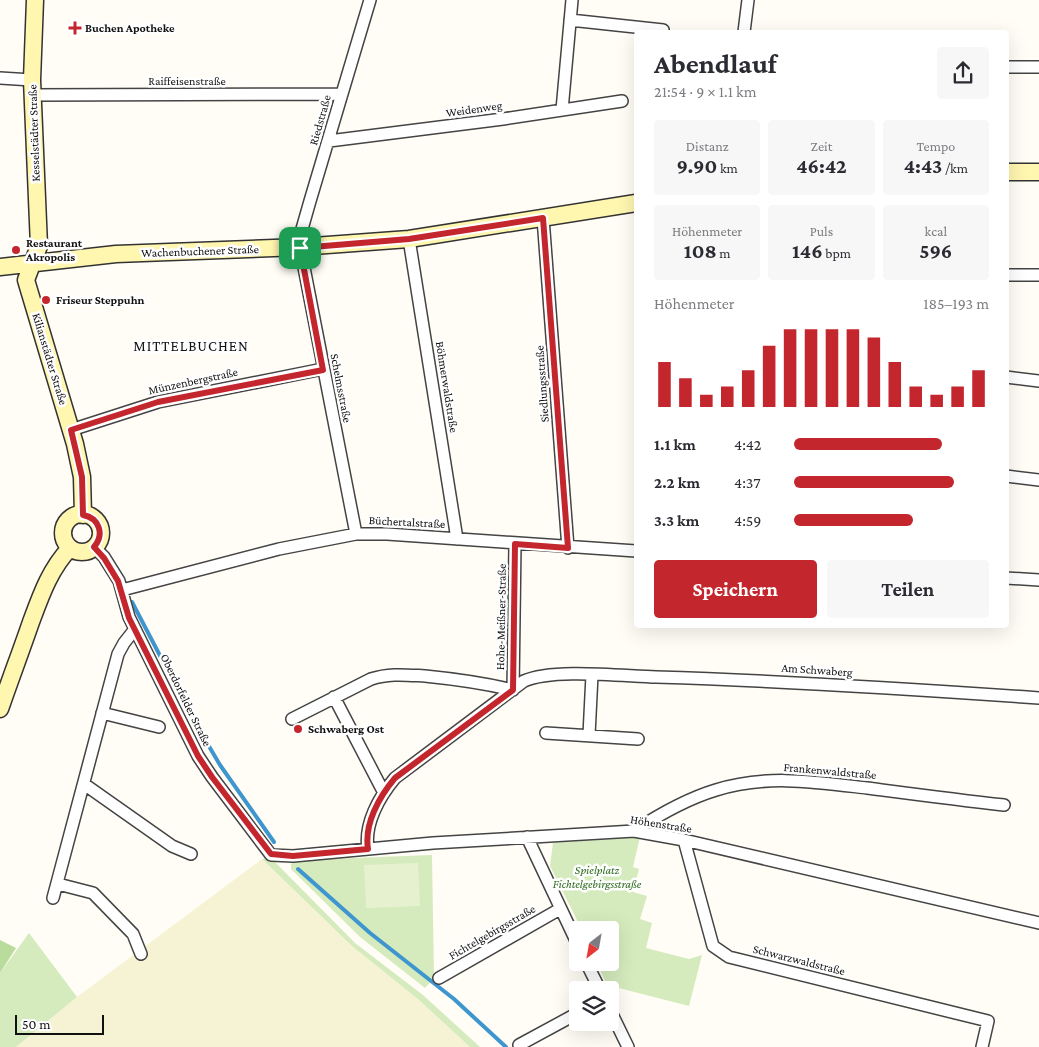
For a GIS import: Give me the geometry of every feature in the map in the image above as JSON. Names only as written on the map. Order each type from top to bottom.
[{"type":"main road","name":"Kesselstädter Straße","points":[[32,264],[38,246],[32,88],[35,0]]},
{"type":"main road","points":[[1009,172],[1039,172]]},
{"type":"main road","name":"Wachenbuchener Straße","points":[[0,268],[116,254],[300,248],[409,239],[634,203]]},
{"type":"main road","name":"Kilianstädter Straße","points":[[32,264],[26,280],[75,428],[82,477],[83,515]]},
{"type":"main road","points":[[90,516],[98,525],[100,537],[94,547],[83,552],[70,548],[63,538],[64,526],[72,517],[90,516]]},
{"type":"main road","points":[[0,709],[21,648],[49,578],[55,566],[70,548]]},
{"type":"street","name":"Riedstraße","points":[[300,248],[300,236],[370,0]]},
{"type":"street","points":[[562,110],[572,0]]},
{"type":"street","points":[[744,30],[748,0]]},
{"type":"street","points":[[570,20],[663,30]]},
{"type":"street","points":[[1009,67],[1039,67]]},
{"type":"street","name":"Raiffeisenstraße","points":[[0,78],[32,88],[342,94]]},
{"type":"street","name":"Weidenweg","points":[[329,141],[503,119],[622,101]]},
{"type":"street","name":"Siedlungsstraße","points":[[543,218],[568,548]]},
{"type":"street","name":"Böhmerwaldstraße","points":[[409,239],[457,539]]},
{"type":"street","name":"Schelmsstraße","points":[[300,248],[356,534]]},
{"type":"street","points":[[1009,275],[1039,275]]},
{"type":"street","name":"Münzenbergstraße","points":[[75,428],[158,402],[323,370]]},
{"type":"street","points":[[1009,377],[1039,380]]},
{"type":"street","points":[[1009,476],[1039,480]]},
{"type":"street","name":"Büchertalstraße","points":[[122,590],[251,555],[356,534],[388,534],[568,548],[634,551]]},
{"type":"street","name":"Hohe-Meißner-Straße","points":[[513,690],[515,544]]},
{"type":"street","name":"Oberdorfelder Straße","points":[[94,547],[109,565],[122,590],[127,611],[135,629],[180,722],[205,767],[271,854]]},
{"type":"street","points":[[1009,578],[1039,580]]},
{"type":"street","points":[[53,898],[118,654],[135,629]]},
{"type":"street","points":[[292,719],[371,679],[391,674],[456,679],[513,690]]},
{"type":"street","points":[[589,735],[592,675]]},
{"type":"street","name":"Am Schwaberg","points":[[368,849],[368,828],[384,793],[395,778],[524,681],[538,676],[592,675],[796,682],[1039,698]]},
{"type":"street","points":[[334,697],[384,793]]},
{"type":"street","points":[[102,713],[159,727]]},
{"type":"street","points":[[546,733],[638,739]]},
{"type":"street","name":"Frankenwaldstraße","points":[[634,831],[656,816],[693,798],[734,785],[765,781],[813,782],[1004,804]]},
{"type":"street","points":[[84,784],[172,846],[191,854]]},
{"type":"street","name":"Höhenstraße","points":[[271,854],[293,856],[528,837],[634,831],[684,840],[1039,923]]},
{"type":"street","points":[[528,837],[569,926]]},
{"type":"street","name":"Schwarzwaldstraße","points":[[684,840],[713,946],[729,957],[988,1021],[982,1047]]},
{"type":"street","points":[[58,884],[92,893],[133,934],[141,954]]},
{"type":"street","name":"Fichtelgebirgsstraße","points":[[439,978],[560,908]]},
{"type":"street","points":[[519,1045],[569,1018]]},
{"type":"street","points":[[619,1029],[627,1046]]},
{"type":"shaded area","points":[[262,859],[352,946],[419,1000],[470,1047],[16,1047],[77,997]]},
{"type":"green space","name":"Spielplatz Fichtelgebirgsstraße","points":[[640,837],[633,867],[639,869],[633,892],[647,896],[640,919],[652,923],[646,948],[689,959],[702,955],[689,1006],[619,988],[619,981],[605,981],[601,971],[619,971],[619,921],[578,921],[550,866],[553,843]]},
{"type":"green space","points":[[432,855],[434,978],[425,988],[360,937],[291,869],[291,864],[298,860]]},
{"type":"green space","points":[[270,857],[355,943],[423,995],[480,1047],[470,1047],[419,1000],[352,946],[262,859]]},
{"type":"green space","points":[[418,863],[420,906],[366,908],[364,865]]},
{"type":"green space","points":[[29,933],[77,997],[16,1047],[0,1047],[0,973]]},
{"type":"green space","points":[[0,940],[16,948],[0,973]]},
{"type":"waterway","points":[[132,602],[193,719],[220,765],[274,842]]},
{"type":"waterway","points":[[298,869],[370,933],[454,999],[506,1047]]},
{"type":"place","name":"Buchen Apotheke","points":[[75,28]]},
{"type":"place","name":"Restaurant Akropolis","points":[[16,250]]},
{"type":"place","name":"Friseur Steppuhn","points":[[46,300]]},
{"type":"place","name":"Schwaberg Ost","points":[[298,729]]},
{"type":"district","name":"MITTELBUCHEN","points":[[191,346]]},
{"type":"route","points":[[543,218],[568,548],[515,544],[513,690],[395,778],[384,793],[370,821],[367,840],[368,849],[293,856],[271,854],[205,767],[180,722],[129,618],[118,581],[104,558],[94,547],[100,537],[100,531],[95,520],[90,516],[83,515],[82,477],[71,430],[158,402],[323,370],[300,248],[409,239],[543,218]]}]
